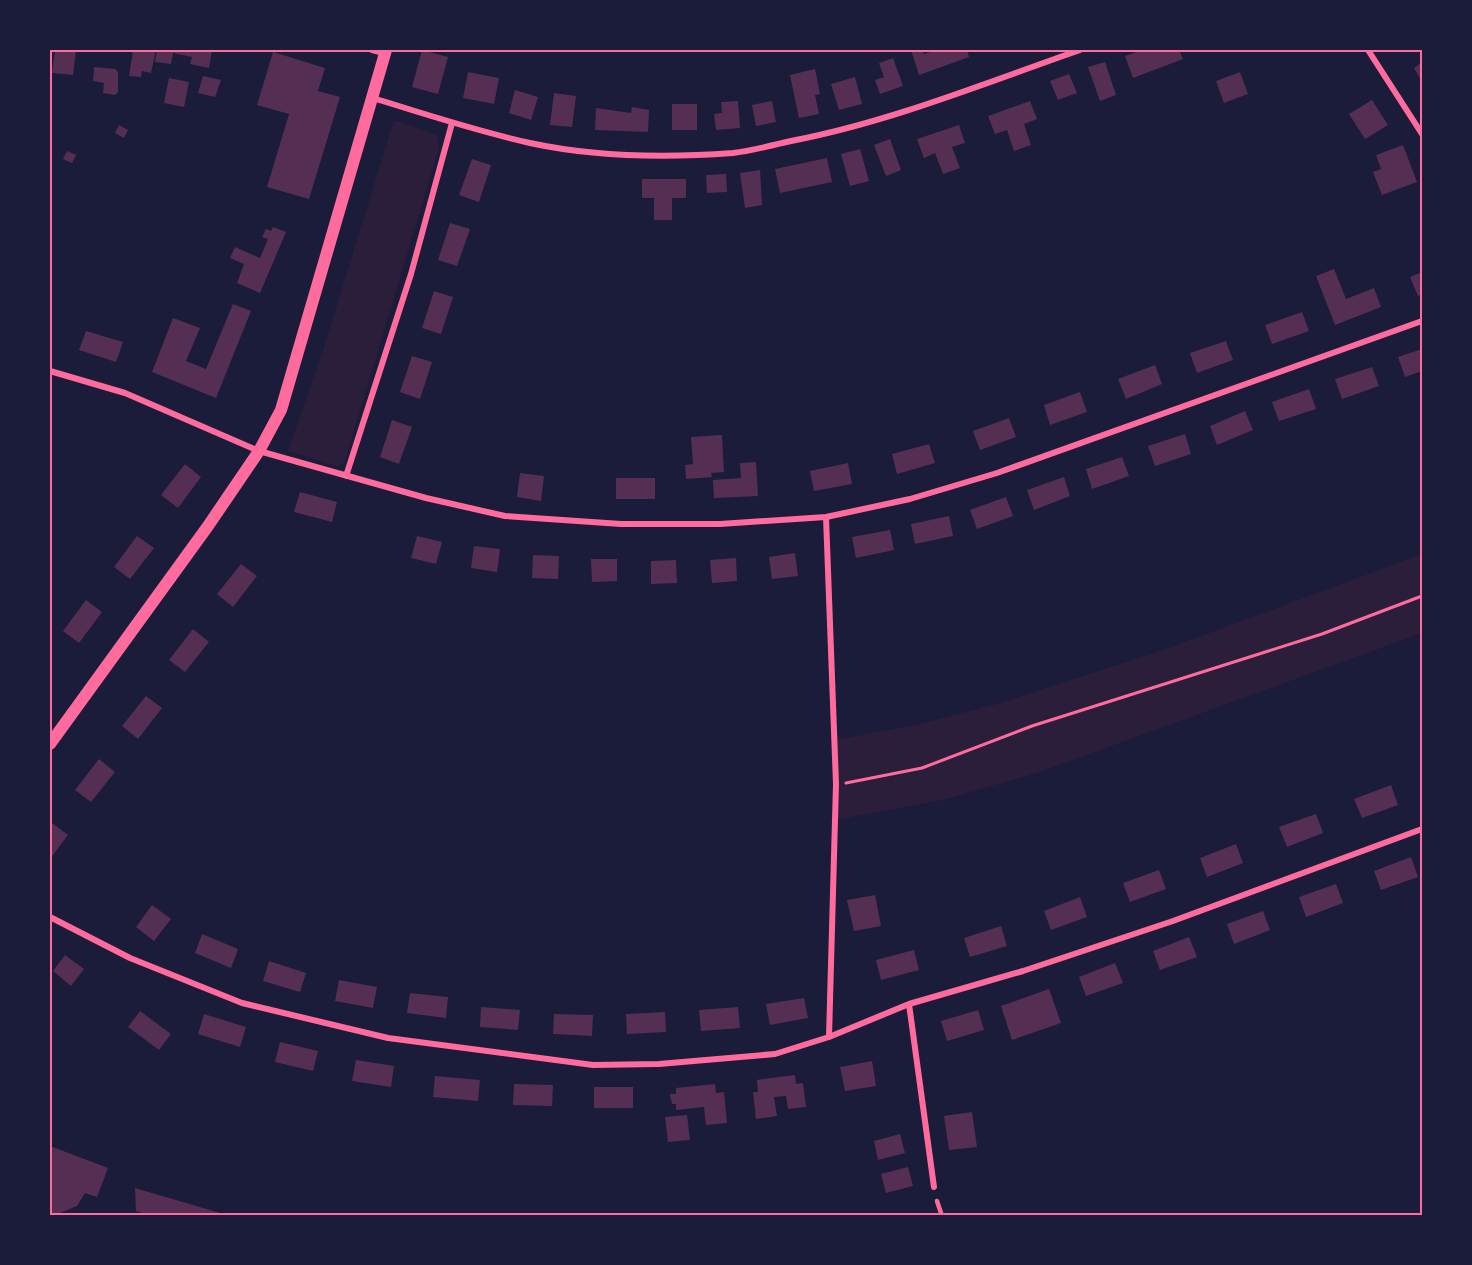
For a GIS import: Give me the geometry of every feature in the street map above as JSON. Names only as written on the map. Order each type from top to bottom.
[{"type":"main road","points":[[50,744],[208,526],[259,451],[281,410],[385,51]]},
{"type":"street","points":[[372,50],[385,51]]},
{"type":"street","points":[[373,98],[452,123],[531,143],[584,151],[667,156],[735,153],[832,133],[927,104],[1080,50]]},
{"type":"street","points":[[1368,50],[1422,134]]},
{"type":"street","points":[[346,476],[411,274],[452,123]]},
{"type":"street","points":[[50,371],[125,393],[259,451],[346,476],[505,516],[621,524],[720,524],[826,517],[910,499],[997,473],[1422,321]]},
{"type":"street","points":[[826,517],[836,784],[829,1037]]},
{"type":"street","points":[[50,918],[130,958],[242,1003],[388,1038],[593,1065],[659,1064],[775,1054],[829,1037],[909,1004],[1023,971],[1173,921],[1422,829]]},
{"type":"street","points":[[909,1004],[934,1187]]},
{"type":"lane","points":[[938,1201],[942,1215]]},
{"type":"path","points":[[836,784],[922,768],[1032,726],[1322,634],[1422,596]]},
{"type":"shaded area","points":[[394,120],[437,135],[439,148],[345,461],[339,467],[288,451],[323,350]]},
{"type":"shaded area","points":[[1422,554],[1422,633],[1040,772],[943,800],[835,820],[835,740],[919,724],[997,704],[1166,649]]},
{"type":"building","points":[[55,50],[76,50],[73,75],[52,73]]},
{"type":"building","points":[[133,50],[156,50],[151,73],[142,71],[141,77],[129,76]]},
{"type":"building","points":[[157,50],[212,50],[209,68],[190,64],[192,57],[173,53],[171,64],[155,62]]},
{"type":"building","points":[[422,50],[448,57],[438,94],[412,87]]},
{"type":"building","points":[[911,50],[922,50],[924,54],[936,50],[967,50],[969,57],[919,75]]},
{"type":"building","points":[[1142,50],[1179,50],[1183,59],[1133,78],[1125,56]]},
{"type":"building","points":[[273,52],[325,68],[318,91],[340,97],[309,199],[267,187],[289,114],[257,105]]},
{"type":"building","points":[[893,58],[903,86],[880,94],[875,80],[884,77],[879,63]]},
{"type":"building","points":[[1105,62],[1116,95],[1100,101],[1088,67]]},
{"type":"building","points":[[1422,62],[1422,82],[1414,68]]},
{"type":"building","points":[[94,67],[115,69],[118,72],[118,92],[115,95],[103,93],[104,83],[93,81]]},
{"type":"building","points":[[815,69],[820,94],[815,95],[819,114],[799,118],[790,75]]},
{"type":"building","points":[[468,72],[499,78],[494,104],[463,98]]},
{"type":"building","points":[[1240,72],[1248,94],[1224,103],[1216,81]]},
{"type":"building","points":[[1069,74],[1077,93],[1058,100],[1050,81]]},
{"type":"building","points":[[203,76],[221,80],[215,97],[198,93]]},
{"type":"building","points":[[855,77],[862,104],[839,110],[831,84]]},
{"type":"building","points":[[169,78],[189,82],[184,107],[164,103]]},
{"type":"building","points":[[515,90],[538,97],[531,120],[509,113]]},
{"type":"building","points":[[554,93],[576,96],[572,127],[550,125]]},
{"type":"building","points":[[1372,100],[1388,125],[1365,139],[1349,114]]},
{"type":"building","points":[[738,101],[740,128],[716,130],[714,114],[722,113],[721,102]]},
{"type":"building","points":[[772,101],[776,122],[756,126],[752,105]]},
{"type":"building","points":[[1030,101],[1037,119],[1024,124],[1031,145],[1014,151],[1007,130],[995,134],[988,116]]},
{"type":"building","points":[[672,104],[697,104],[697,130],[672,130]]},
{"type":"building","points":[[632,107],[649,110],[648,132],[595,130],[596,108],[631,113]]},
{"type":"building","points":[[119,125],[128,130],[124,138],[115,133]]},
{"type":"building","points":[[959,125],[965,143],[952,147],[960,168],[943,174],[935,153],[924,158],[917,139]]},
{"type":"building","points":[[890,139],[901,170],[886,176],[874,145]]},
{"type":"building","points":[[1403,145],[1417,182],[1382,195],[1373,172],[1381,169],[1376,155]]},
{"type":"building","points":[[860,149],[869,181],[850,186],[841,154]]},
{"type":"building","points":[[67,151],[76,155],[72,163],[63,159]]},
{"type":"building","points":[[827,158],[832,182],[780,193],[775,169]]},
{"type":"building","points":[[472,159],[491,165],[479,202],[459,195]]},
{"type":"building","points":[[760,170],[762,205],[745,208],[740,173]]},
{"type":"building","points":[[726,174],[727,192],[707,193],[706,175]]},
{"type":"building","points":[[642,179],[686,179],[686,198],[672,198],[672,220],[654,220],[654,198],[642,198]]},
{"type":"building","points":[[450,223],[470,229],[457,266],[438,260]]},
{"type":"building","points":[[273,227],[286,232],[260,293],[237,283],[244,264],[230,258],[235,247],[260,258],[268,239],[262,237],[266,229],[271,231]]},
{"type":"building","points":[[1334,269],[1346,299],[1374,288],[1381,307],[1335,325],[1316,276]]},
{"type":"building","points":[[1422,272],[1422,294],[1418,296],[1410,277]]},
{"type":"building","points":[[434,291],[453,297],[441,334],[422,328]]},
{"type":"building","points":[[233,304],[251,311],[216,398],[152,372],[173,318],[200,328],[186,361],[206,369]]},
{"type":"building","points":[[1302,312],[1309,331],[1272,344],[1265,325]]},
{"type":"building","points":[[86,331],[123,342],[116,362],[79,350]]},
{"type":"building","points":[[1226,341],[1233,360],[1197,373],[1190,353]]},
{"type":"building","points":[[1422,349],[1422,371],[1405,377],[1398,357]]},
{"type":"building","points":[[412,356],[432,362],[420,399],[400,392]]},
{"type":"building","points":[[1155,365],[1162,384],[1126,399],[1118,379]]},
{"type":"building","points":[[1372,367],[1379,386],[1342,399],[1335,379]]},
{"type":"building","points":[[1309,389],[1316,409],[1279,421],[1272,402]]},
{"type":"building","points":[[1080,392],[1087,412],[1050,425],[1044,405]]},
{"type":"building","points":[[1245,411],[1253,430],[1217,445],[1210,426]]},
{"type":"building","points":[[1009,418],[1016,437],[980,450],[973,431]]},
{"type":"building","points":[[392,420],[412,427],[399,464],[380,457]]},
{"type":"building","points":[[1185,434],[1191,454],[1155,466],[1148,446]]},
{"type":"building","points":[[722,435],[724,472],[711,473],[712,477],[686,479],[685,465],[693,464],[691,437]]},
{"type":"building","points":[[929,444],[935,463],[897,474],[892,454]]},
{"type":"building","points":[[1122,457],[1129,476],[1092,489],[1086,469]]},
{"type":"building","points":[[756,462],[758,496],[714,498],[713,480],[741,478],[740,463]]},
{"type":"building","points":[[848,463],[852,484],[814,491],[810,471]]},
{"type":"building","points":[[185,464],[201,477],[178,508],[161,495]]},
{"type":"building","points":[[520,473],[544,476],[541,501],[517,497]]},
{"type":"building","points":[[1064,477],[1070,496],[1034,510],[1027,490]]},
{"type":"building","points":[[616,478],[655,478],[655,499],[616,499]]},
{"type":"building","points":[[300,492],[337,502],[332,522],[294,512]]},
{"type":"building","points":[[1006,497],[1013,516],[977,529],[970,510]]},
{"type":"building","points":[[949,516],[953,536],[915,544],[911,524]]},
{"type":"building","points":[[890,530],[894,550],[856,558],[852,537]]},
{"type":"building","points":[[137,536],[154,548],[130,579],[114,567]]},
{"type":"building","points":[[417,536],[442,542],[436,564],[411,558]]},
{"type":"building","points":[[474,546],[500,549],[497,572],[471,568]]},
{"type":"building","points":[[795,553],[798,576],[772,579],[769,557]]},
{"type":"building","points":[[533,555],[559,556],[558,579],[532,578]]},
{"type":"building","points":[[736,558],[737,581],[712,583],[710,560]]},
{"type":"building","points":[[591,559],[617,559],[617,581],[592,582]]},
{"type":"building","points":[[676,560],[677,583],[651,584],[651,561]]},
{"type":"building","points":[[241,564],[257,576],[233,607],[217,594]]},
{"type":"building","points":[[86,600],[102,612],[79,643],[63,631]]},
{"type":"building","points":[[193,629],[209,642],[185,672],[169,660]]},
{"type":"building","points":[[146,696],[162,708],[138,739],[122,726]]},
{"type":"building","points":[[99,759],[115,772],[91,802],[75,790]]},
{"type":"building","points":[[1391,785],[1398,805],[1362,818],[1354,799]]},
{"type":"building","points":[[1316,814],[1323,833],[1287,847],[1279,827]]},
{"type":"building","points":[[52,823],[68,835],[50,859],[50,826]]},
{"type":"building","points":[[1236,844],[1243,863],[1207,877],[1200,858]]},
{"type":"building","points":[[1411,857],[1418,877],[1381,890],[1374,871]]},
{"type":"building","points":[[1159,870],[1166,889],[1130,902],[1123,883]]},
{"type":"building","points":[[1336,884],[1343,903],[1306,917],[1299,897]]},
{"type":"building","points":[[875,895],[881,926],[854,931],[847,900]]},
{"type":"building","points":[[1080,897],[1087,917],[1051,930],[1044,911]]},
{"type":"building","points":[[152,905],[171,919],[154,941],[136,927]]},
{"type":"building","points":[[1263,911],[1270,930],[1234,944],[1227,924]]},
{"type":"building","points":[[1001,926],[1007,946],[970,957],[964,938]]},
{"type":"building","points":[[202,934],[238,949],[231,968],[195,953]]},
{"type":"building","points":[[1189,937],[1197,957],[1160,970],[1153,951]]},
{"type":"building","points":[[914,950],[919,970],[881,980],[876,960]]},
{"type":"building","points":[[65,955],[84,969],[71,986],[53,971]]},
{"type":"building","points":[[269,961],[306,973],[300,992],[263,981]]},
{"type":"building","points":[[1115,963],[1123,983],[1086,996],[1079,977]]},
{"type":"building","points":[[339,980],[377,987],[373,1008],[335,1001]]},
{"type":"building","points":[[1049,989],[1061,1023],[1012,1040],[1001,1006]]},
{"type":"building","points":[[410,993],[448,997],[446,1018],[407,1013]]},
{"type":"building","points":[[804,998],[808,1018],[770,1025],[766,1004]]},
{"type":"building","points":[[481,1007],[520,1010],[518,1030],[480,1027]]},
{"type":"building","points":[[738,1007],[740,1028],[701,1031],[699,1010]]},
{"type":"building","points":[[978,1010],[984,1030],[947,1041],[941,1021]]},
{"type":"building","points":[[140,1011],[171,1034],[159,1050],[128,1027]]},
{"type":"building","points":[[665,1012],[666,1032],[627,1034],[626,1014]]},
{"type":"building","points":[[204,1014],[246,1027],[240,1047],[198,1034]]},
{"type":"building","points":[[554,1014],[593,1015],[592,1036],[553,1034]]},
{"type":"building","points":[[280,1042],[318,1051],[313,1071],[275,1062]]},
{"type":"building","points":[[356,1060],[394,1066],[391,1087],[352,1081]]},
{"type":"building","points":[[872,1061],[876,1086],[845,1091],[840,1067]]},
{"type":"building","points":[[795,1075],[796,1084],[803,1083],[806,1107],[788,1109],[786,1096],[774,1097],[777,1116],[756,1119],[753,1092],[758,1092],[757,1080]]},
{"type":"building","points":[[435,1076],[480,1080],[478,1101],[433,1097]]},
{"type":"building","points":[[514,1084],[553,1085],[552,1106],[513,1105]]},
{"type":"building","points":[[715,1084],[716,1093],[724,1092],[727,1123],[706,1125],[704,1107],[676,1110],[676,1104],[672,1104],[670,1094],[676,1094],[676,1088]]},
{"type":"building","points":[[594,1087],[633,1087],[633,1108],[594,1108]]},
{"type":"building","points":[[972,1112],[977,1147],[949,1150],[944,1116]]},
{"type":"building","points":[[687,1115],[690,1140],[668,1142],[665,1117]]},
{"type":"building","points":[[900,1134],[905,1153],[878,1160],[874,1141]]},
{"type":"building","points":[[50,1146],[108,1168],[97,1197],[85,1193],[77,1206],[50,1215]]},
{"type":"building","points":[[908,1167],[913,1186],[886,1193],[881,1174]]},
{"type":"building","points":[[135,1188],[227,1215],[148,1215],[136,1211]]}]
